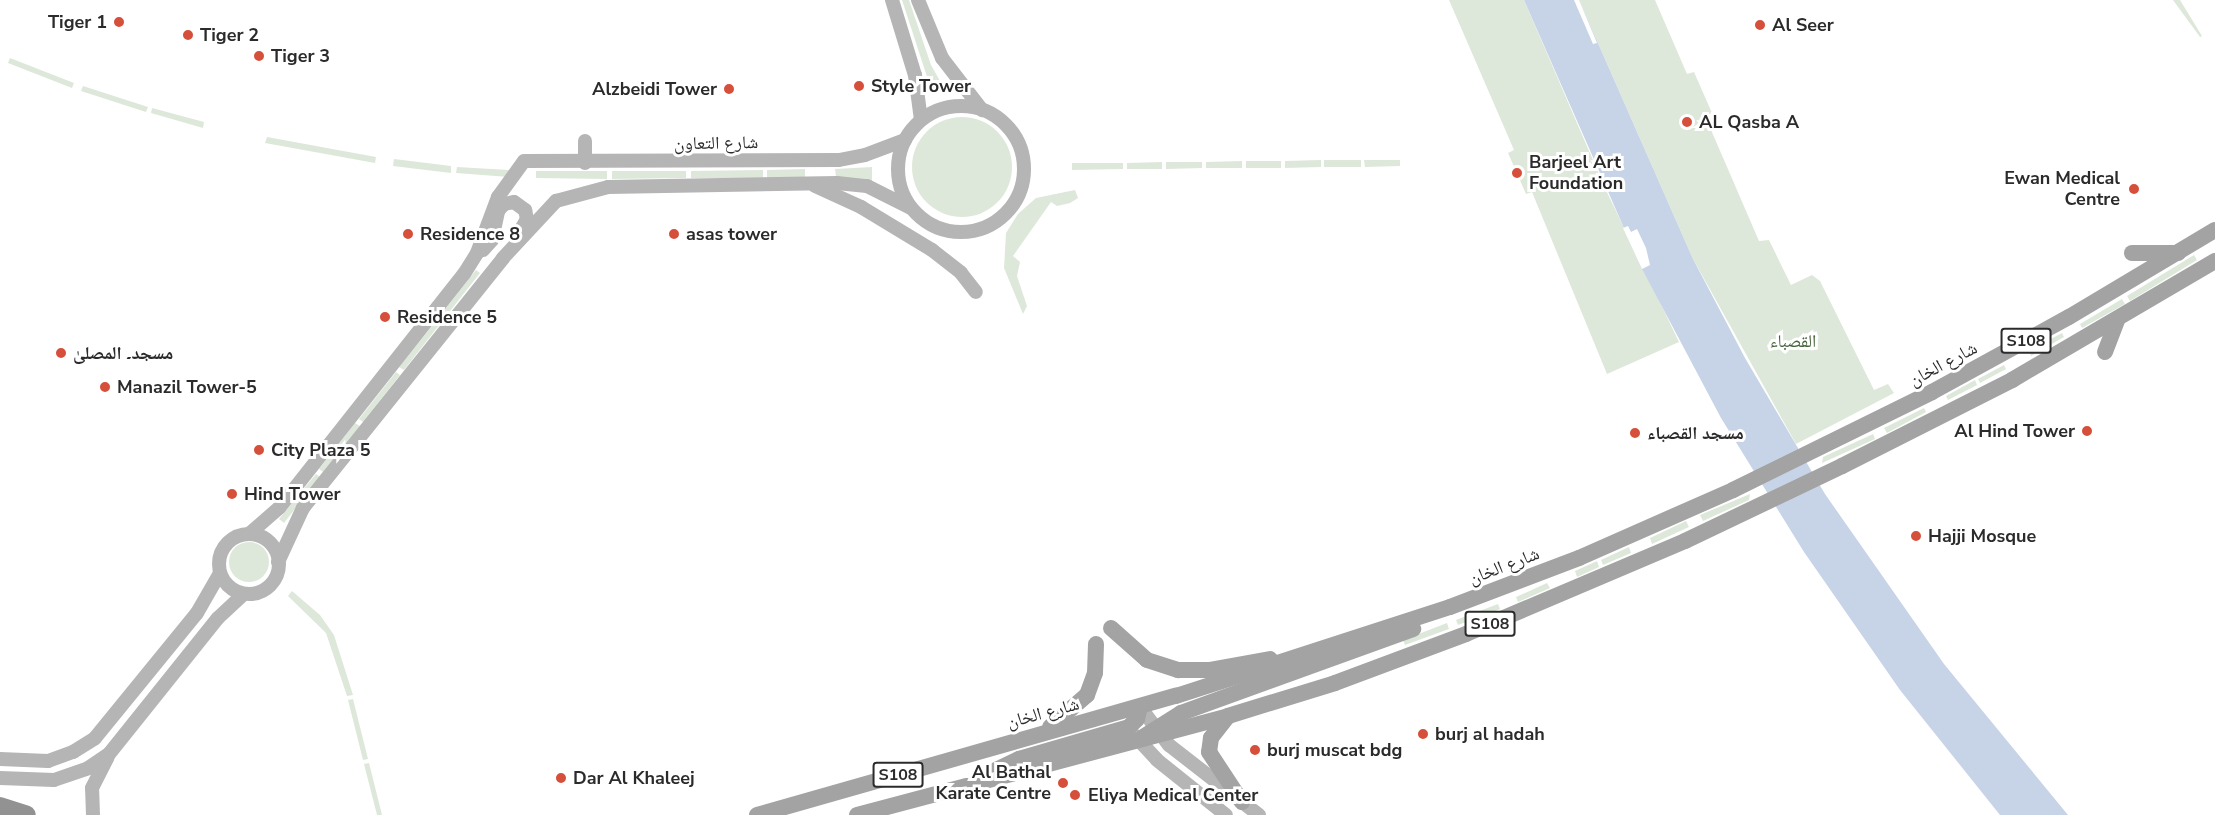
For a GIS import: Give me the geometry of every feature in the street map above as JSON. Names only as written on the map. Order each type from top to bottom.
[{"type":"highway","points":[[0,806],[27,815]]},
{"type":"main road","points":[[892,0],[915,75],[921,120]]},
{"type":"main road","points":[[220,573],[232,589],[244,594],[255,593],[271,584],[278,562],[303,508],[503,258],[551,204],[608,187],[811,184],[867,186],[911,208],[934,226],[961,232],[987,226],[1010,209],[1022,184],[1020,148],[1005,125],[982,110],[942,58],[918,1]]},
{"type":"main road","points":[[911,208],[898,175],[905,140],[921,120],[955,106],[982,110]]},
{"type":"main road","name":"شارع التعاون","points":[[477,253],[498,197],[524,161],[585,163],[839,160],[865,155],[905,140]]},
{"type":"main road","points":[[585,141],[585,163]]},
{"type":"main road","points":[[811,184],[861,207],[932,250],[956,269],[976,292]]},
{"type":"main road","points":[[0,759],[48,761],[73,753],[95,738],[197,614],[220,573],[223,548],[233,538],[249,534],[279,508],[477,253],[492,240],[501,207],[514,202],[523,207],[527,219],[503,258]]},
{"type":"main road","name":"شارع الخان","points":[[1140,707],[1450,607],[1579,558],[1831,443],[2001,355],[2215,230]]},
{"type":"main road","points":[[2132,253],[2178,253]]},
{"type":"main road","name":"S108","points":[[1157,731],[1228,716],[1435,646],[1743,513],[1842,466],[2117,321],[2215,261]]},
{"type":"main road","points":[[2105,352],[2117,321]]},
{"type":"main road","points":[[249,534],[267,540],[278,562]]},
{"type":"main road","points":[[93,815],[92,788],[109,754],[218,618],[244,594]]},
{"type":"main road","points":[[1139,742],[1181,713],[1384,642],[1450,607]]},
{"type":"main road","points":[[1111,628],[1137,653],[1178,670],[1209,670],[1254,659],[1286,660]]},
{"type":"main road","points":[[1039,735],[1074,709],[1087,695],[1095,673],[1096,644]]},
{"type":"main road","points":[[1140,707],[1157,731],[1259,815]]},
{"type":"main road","points":[[961,790],[1019,759],[1125,720],[1137,719],[1140,707]]},
{"type":"main road","points":[[1228,716],[1211,738],[1209,752],[1242,802]]},
{"type":"main road","points":[[1125,720],[1139,742],[1226,815]]},
{"type":"main road","name":"شارع الخان","points":[[757,815],[1039,735],[1125,720]]},
{"type":"main road","name":"S108","points":[[857,815],[961,790],[1139,742]]},
{"type":"main road","points":[[0,778],[54,780],[88,768],[109,754]]},
{"type":"green space","points":[[902,0],[909,0],[931,65],[944,88],[932,92]]},
{"type":"green space","points":[[1449,0],[1524,0],[1605,188],[1679,342],[1607,374],[1532,192],[1526,194],[1508,153],[1514,150]]},
{"type":"green space","name":"القصباء","points":[[1579,0],[1655,0],[1687,74],[1694,72],[1712,113],[1705,116],[1759,241],[1769,240],[1791,285],[1812,275],[1820,281],[1874,390],[1888,384],[1894,393],[1796,444],[1693,259]]},
{"type":"green space","points":[[2173,0],[2180,0],[2202,36],[2200,37]]},
{"type":"green space","points":[[10,58],[74,83],[72,88],[8,63]]},
{"type":"green space","points":[[83,86],[148,107],[146,112],[81,91]]},
{"type":"green space","points":[[152,108],[204,122],[203,128],[151,113]]},
{"type":"green space","points":[[962,117],[981,121],[997,132],[1008,148],[1012,167],[1008,186],[997,202],[981,213],[962,217],[943,213],[927,202],[916,186],[912,167],[916,148],[927,132],[943,121]]},
{"type":"green space","points":[[267,137],[376,157],[375,163],[265,143]]},
{"type":"green space","points":[[394,159],[451,166],[451,173],[393,166]]},
{"type":"green space","points":[[1321,160],[1321,167],[1285,168],[1285,161]]},
{"type":"green space","points":[[1324,160],[1361,160],[1361,167],[1324,167]]},
{"type":"green space","points":[[1364,160],[1400,160],[1400,166],[1365,167]]},
{"type":"green space","points":[[1242,161],[1242,168],[1206,168],[1206,162]]},
{"type":"green space","points":[[1246,161],[1281,161],[1281,168],[1246,168]]},
{"type":"green space","points":[[1162,162],[1162,169],[1127,169],[1127,163]]},
{"type":"green space","points":[[1166,162],[1202,162],[1202,168],[1166,169]]},
{"type":"green space","points":[[1072,163],[1123,163],[1123,169],[1072,170]]},
{"type":"green space","points":[[457,167],[509,170],[509,177],[456,173]]},
{"type":"green space","points":[[872,167],[872,181],[836,177],[835,169]]},
{"type":"green space","points":[[805,169],[805,177],[767,178],[767,170]]},
{"type":"green space","points":[[763,170],[763,178],[691,178],[691,171]]},
{"type":"green space","points":[[536,171],[607,171],[607,179],[536,178]]},
{"type":"green space","points":[[612,171],[686,171],[686,178],[612,179]]},
{"type":"green space","points":[[1075,190],[1078,198],[1070,203],[1057,206],[1051,202],[1013,256],[1020,262],[1017,276],[1027,306],[1023,314],[1004,268],[1006,233],[1018,214],[1036,198]]},
{"type":"green space","points":[[2194,255],[2197,260],[2130,301],[2127,296]]},
{"type":"green space","points":[[476,270],[480,273],[443,320],[439,317]]},
{"type":"green space","points":[[2122,299],[2125,304],[2082,328],[2080,324]]},
{"type":"green space","points":[[436,321],[440,324],[404,370],[399,367]]},
{"type":"green space","points":[[2062,333],[2064,337],[2031,356],[2029,351]]},
{"type":"green space","points":[[2004,365],[2006,369],[1980,383],[1978,379]]},
{"type":"green space","points":[[396,372],[400,375],[363,422],[359,419]]},
{"type":"green space","points":[[1975,380],[1977,385],[1948,400],[1946,396]]},
{"type":"green space","points":[[1924,408],[1926,412],[1887,433],[1884,428]]},
{"type":"green space","points":[[355,423],[360,426],[323,472],[319,469]]},
{"type":"green space","points":[[1873,434],[1875,439],[1822,463],[1823,457]]},
{"type":"green space","points":[[316,474],[320,477],[284,523],[279,519]]},
{"type":"green space","points":[[1750,494],[1749,500],[1703,521],[1700,515]]},
{"type":"green space","points":[[1686,521],[1689,527],[1652,544],[1650,538]]},
{"type":"green space","points":[[249,542],[257,543],[263,548],[268,554],[268,570],[263,576],[257,581],[249,582],[241,581],[235,576],[230,570],[229,562],[230,554],[235,548],[241,543]]},
{"type":"green space","points":[[1629,547],[1631,553],[1603,565],[1601,560]]},
{"type":"green space","points":[[1597,561],[1599,567],[1577,577],[1575,571]]},
{"type":"green space","points":[[1547,583],[1550,588],[1518,602],[1516,597]]},
{"type":"green space","points":[[292,591],[320,615],[334,635],[353,695],[347,696],[326,633],[288,596]]},
{"type":"green space","points":[[1498,604],[1500,609],[1458,625],[1456,620]]},
{"type":"green space","points":[[1447,623],[1449,629],[1405,645],[1403,640]]},
{"type":"green space","points":[[353,699],[368,759],[363,760],[348,700]]},
{"type":"green space","points":[[369,763],[382,815],[377,815],[364,764]]},
{"type":"water","points":[[1524,0],[1579,0],[1693,259],[1745,358],[1825,494],[1944,664],[2068,815],[2000,815],[1900,690],[1804,552],[1721,418],[1642,269]]},
{"type":"pier","points":[[1574,0],[1579,0],[1597,43],[1593,44]]},
{"type":"pier","points":[[1628,226],[1631,232],[1637,229],[1646,248],[1650,265],[1642,269],[1623,228]]},
{"type":"place","name":"Tiger 1","points":[[119,22]]},
{"type":"place","name":"Al Seer","points":[[1760,25]]},
{"type":"place","name":"Tiger 2","points":[[188,35]]},
{"type":"place","name":"Tiger 3","points":[[259,56]]},
{"type":"place","name":"Style Tower","points":[[859,86]]},
{"type":"place","name":"Alzbeidi Tower","points":[[729,89]]},
{"type":"place","name":"AL Qasba A","points":[[1687,122]]},
{"type":"place","name":"Barjeel Art Foundation","points":[[1517,173]]},
{"type":"place","name":"Ewan Medical Centre","points":[[2134,189]]},
{"type":"place","name":"Residence 8","points":[[408,234]]},
{"type":"place","name":"asas tower","points":[[674,234]]},
{"type":"place","name":"Residence 5","points":[[385,317]]},
{"type":"place","name":"مسجد۔ المصلیٰ","points":[[61,353]]},
{"type":"place","name":"Manazil Tower-5","points":[[105,387]]},
{"type":"place","name":"Al Hind Tower","points":[[2087,431]]},
{"type":"place","name":"مسجد القصباء","points":[[1635,433]]},
{"type":"place","name":"City Plaza 5","points":[[259,450]]},
{"type":"place","name":"Hind Tower","points":[[232,494]]},
{"type":"place","name":"Hajji Mosque","points":[[1916,536]]},
{"type":"place","name":"burj al hadah","points":[[1423,734]]},
{"type":"place","name":"burj muscat bdg","points":[[1255,750]]},
{"type":"place","name":"Dar Al Khaleej","points":[[561,778]]},
{"type":"place","name":"Al Bathal Karate Centre","points":[[1063,783]]},
{"type":"place","name":"Eliya Medical Center","points":[[1075,795]]}]
